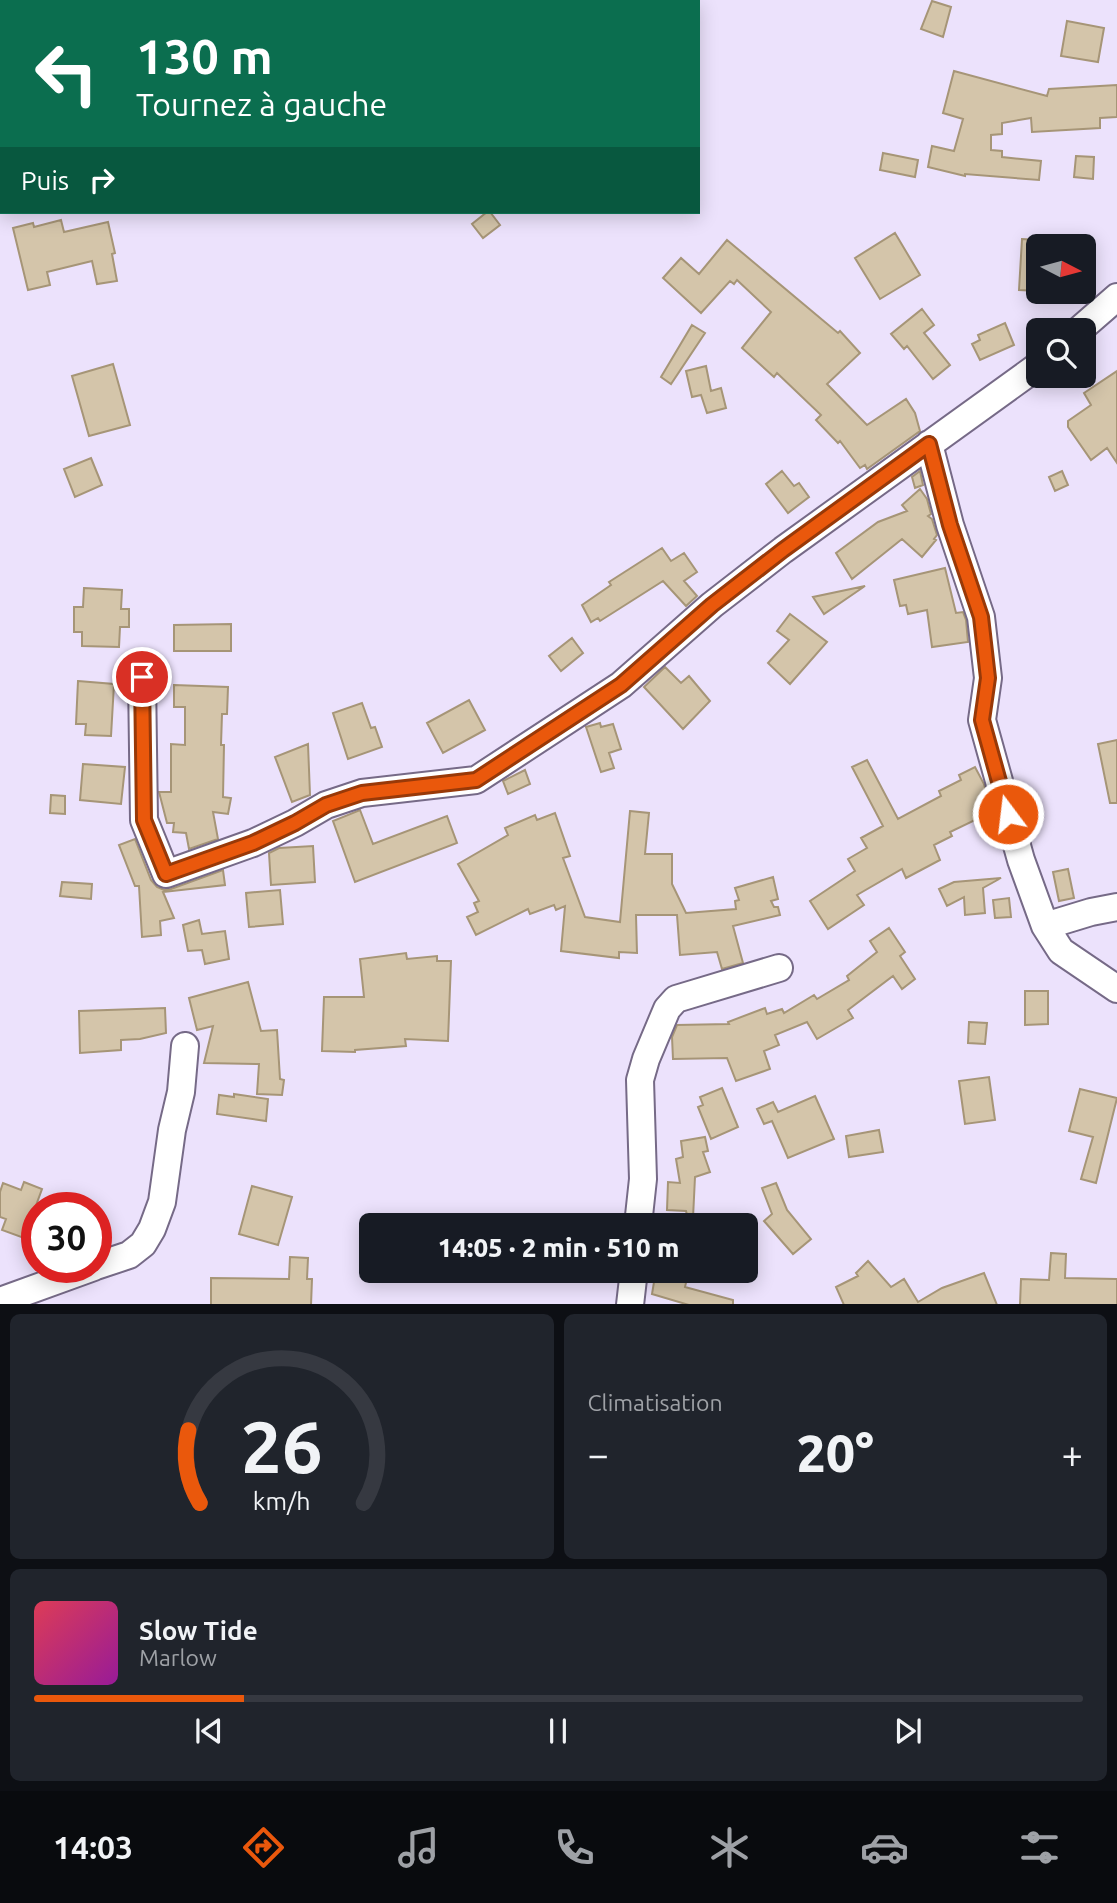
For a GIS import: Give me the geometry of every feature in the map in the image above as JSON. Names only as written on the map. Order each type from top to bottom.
[{"type":"street","points":[[1093,318],[1117,297]]},
{"type":"street","points":[[142,677],[144,820],[166,874],[253,843],[326,805],[362,793],[476,780],[621,685],[712,605],[783,550],[1026,375]]},
{"type":"street","points":[[929,444],[950,525],[981,617],[988,678],[982,720],[1021,860],[1045,926],[1061,951],[1117,989]]},
{"type":"street","points":[[1045,926],[1117,907]]},
{"type":"street","points":[[639,1213],[643,1179],[640,1080],[667,1009],[676,999],[779,968]]},
{"type":"street","points":[[112,1261],[129,1255],[143,1244],[162,1202],[169,1142],[181,1092],[185,1046]]},
{"type":"street","points":[[2,1292],[35,1283]]},
{"type":"street","points":[[630,1304],[632,1283]]},
{"type":"building","points":[[932,1],[951,7],[943,37],[921,29]]},
{"type":"building","points":[[1067,21],[1104,28],[1098,62],[1061,56]]},
{"type":"building","points":[[954,71],[1047,96],[1049,89],[1117,85],[1117,117],[1100,118],[1100,128],[1032,132],[1031,118],[1002,123],[1002,134],[991,135],[991,150],[1002,151],[1002,157],[1041,161],[1039,180],[965,176],[928,167],[932,146],[954,151],[963,119],[943,113]]},
{"type":"building","points":[[883,153],[918,160],[915,177],[880,170]]},
{"type":"building","points":[[1076,156],[1094,157],[1093,179],[1074,177]]},
{"type":"building","points":[[484,214],[492,214],[500,225],[483,238],[472,224]]},
{"type":"building","points":[[61,220],[64,232],[108,222],[115,253],[112,254],[117,281],[97,284],[92,261],[47,272],[50,285],[28,290],[13,228],[33,223],[34,227]]},
{"type":"building","points":[[895,233],[920,275],[880,299],[855,258]]},
{"type":"building","points":[[1022,239],[1026,239],[1026,290],[1019,290]]},
{"type":"building","points":[[727,240],[838,333],[840,331],[860,353],[827,384],[867,425],[906,399],[915,413],[920,431],[867,469],[865,465],[860,468],[840,441],[838,443],[816,420],[821,415],[777,373],[774,377],[742,348],[771,312],[737,280],[734,284],[730,281],[701,313],[663,278],[681,258],[699,274]]},
{"type":"building","points":[[922,309],[934,325],[924,333],[950,365],[933,379],[907,346],[904,349],[891,334]]},
{"type":"building","points":[[1005,323],[1014,345],[980,360],[972,344],[980,340],[978,335]]},
{"type":"building","points":[[692,325],[705,333],[671,384],[661,377]]},
{"type":"building","points":[[113,364],[130,425],[89,436],[72,376]]},
{"type":"building","points":[[706,366],[711,391],[721,388],[726,408],[707,413],[701,395],[692,397],[686,371]]},
{"type":"building","points":[[1117,371],[1117,463],[1107,448],[1091,460],[1068,427],[1068,421],[1091,405],[1084,393],[1096,388],[1096,385]]},
{"type":"building","points":[[91,458],[102,485],[75,497],[64,469]]},
{"type":"building","points":[[782,471],[794,486],[799,483],[809,497],[788,513],[766,484]]},
{"type":"building","points":[[920,471],[923,485],[915,488],[912,477]]},
{"type":"building","points":[[1062,471],[1068,485],[1055,491],[1049,477]]},
{"type":"building","points":[[920,489],[927,499],[931,514],[928,516],[932,519],[936,540],[922,557],[902,539],[852,579],[836,553],[878,522],[907,511],[902,505]]},
{"type":"building","points":[[662,548],[671,561],[684,553],[697,572],[684,581],[697,596],[686,606],[663,581],[600,621],[598,618],[591,622],[582,605],[611,585],[609,582]]},
{"type":"building","points":[[945,568],[956,613],[963,612],[966,620],[968,642],[932,647],[927,610],[908,614],[906,605],[900,606],[894,580]]},
{"type":"building","points":[[865,586],[824,614],[813,597]]},
{"type":"building","points":[[84,588],[122,590],[121,609],[129,609],[129,627],[120,627],[119,647],[82,646],[82,632],[74,632],[74,607],[83,607]]},
{"type":"building","points":[[790,614],[827,642],[790,684],[768,663],[789,640],[777,631]]},
{"type":"building","points":[[231,624],[231,651],[174,651],[174,625]]},
{"type":"building","points":[[572,638],[583,653],[561,671],[549,656]]},
{"type":"building","points":[[665,667],[681,683],[689,676],[710,701],[683,729],[644,687]]},
{"type":"building","points":[[78,681],[114,684],[111,736],[85,735],[86,724],[76,724]]},
{"type":"building","points":[[174,685],[228,687],[227,714],[222,714],[221,745],[224,745],[223,797],[231,798],[228,814],[213,812],[218,839],[189,849],[186,833],[173,832],[174,823],[167,823],[159,792],[171,792],[171,744],[185,745],[185,707],[174,707]]},
{"type":"building","points":[[469,700],[485,730],[443,753],[427,723]]},
{"type":"building","points":[[362,703],[371,728],[375,727],[382,747],[348,759],[333,713]]},
{"type":"building","points":[[600,723],[601,727],[613,724],[621,749],[609,753],[614,768],[601,772],[586,727]]},
{"type":"building","points":[[1117,740],[1117,803],[1110,803],[1098,744]]},
{"type":"building","points":[[308,744],[310,795],[292,802],[275,757]]},
{"type":"building","points":[[867,760],[898,819],[941,796],[939,791],[961,780],[959,775],[975,767],[984,784],[996,828],[986,833],[979,818],[950,832],[952,836],[934,845],[940,860],[906,878],[902,869],[857,895],[864,905],[828,929],[810,901],[855,871],[848,859],[867,848],[861,838],[883,826],[852,767]]},
{"type":"building","points":[[83,764],[125,767],[121,804],[80,800]]},
{"type":"building","points":[[525,770],[530,784],[508,794],[503,781]]},
{"type":"building","points":[[51,795],[65,796],[65,814],[50,813]]},
{"type":"building","points":[[360,810],[373,844],[447,816],[457,843],[355,882],[333,821]]},
{"type":"building","points":[[630,811],[649,813],[645,854],[672,854],[672,884],[686,913],[736,909],[735,901],[739,900],[735,888],[773,877],[778,899],[771,901],[774,907],[778,907],[780,915],[733,926],[743,963],[722,969],[717,952],[680,955],[677,915],[636,915],[637,953],[619,952],[619,958],[561,951],[565,906],[556,910],[554,905],[530,914],[528,909],[476,935],[467,917],[478,912],[474,903],[479,901],[458,864],[508,835],[505,828],[535,815],[537,820],[555,813],[570,856],[563,858],[585,917],[620,922]]},
{"type":"building","points":[[135,839],[151,880],[157,887],[171,889],[223,870],[225,885],[163,892],[174,918],[160,921],[161,935],[142,937],[139,886],[135,886],[119,845]]},
{"type":"building","points":[[313,846],[315,882],[271,885],[269,853],[279,848]]},
{"type":"building","points":[[1068,869],[1074,898],[1059,901],[1053,872]]},
{"type":"building","points":[[1001,878],[983,888],[985,913],[965,915],[964,897],[947,906],[939,889],[954,882]]},
{"type":"building","points":[[62,882],[92,884],[91,899],[60,896]]},
{"type":"building","points":[[280,890],[283,924],[249,927],[246,893]]},
{"type":"building","points":[[1009,898],[1011,917],[995,918],[993,900]]},
{"type":"building","points":[[199,920],[202,934],[225,931],[229,959],[205,964],[202,950],[188,951],[183,925]]},
{"type":"building","points":[[889,928],[905,952],[900,956],[915,979],[902,989],[893,976],[848,1010],[853,1018],[817,1039],[807,1022],[775,1035],[779,1045],[764,1051],[770,1069],[736,1081],[727,1058],[673,1059],[672,1037],[677,1025],[729,1024],[728,1022],[765,1008],[767,1014],[782,1009],[784,1013],[814,995],[817,999],[849,980],[847,976],[877,952],[870,941]]},
{"type":"building","points":[[406,953],[407,959],[437,956],[437,961],[451,961],[448,1041],[405,1039],[406,1046],[355,1052],[322,1051],[324,997],[364,997],[360,959]]},
{"type":"building","points":[[248,982],[261,1031],[277,1030],[280,1079],[284,1080],[282,1095],[257,1094],[259,1064],[204,1063],[213,1026],[197,1030],[189,998]]},
{"type":"building","points":[[1025,991],[1048,991],[1048,1024],[1025,1025]]},
{"type":"building","points":[[165,1008],[166,1033],[121,1040],[121,1050],[80,1053],[79,1011]]},
{"type":"building","points":[[969,1022],[987,1023],[985,1044],[968,1043]]},
{"type":"building","points":[[989,1077],[995,1120],[965,1124],[959,1081]]},
{"type":"building","points":[[722,1088],[738,1127],[711,1139],[698,1107],[703,1105],[700,1097]]},
{"type":"building","points":[[1080,1089],[1117,1098],[1096,1183],[1081,1179],[1093,1137],[1069,1131]]},
{"type":"building","points":[[234,1094],[268,1099],[266,1121],[217,1114],[219,1095],[234,1097]]},
{"type":"building","points":[[815,1096],[834,1139],[788,1158],[772,1121],[764,1124],[757,1109],[773,1102],[778,1112]]},
{"type":"building","points":[[879,1130],[883,1152],[849,1157],[846,1136]]},
{"type":"building","points":[[705,1137],[708,1151],[703,1152],[710,1172],[695,1177],[693,1213],[667,1210],[668,1182],[680,1183],[676,1159],[683,1157],[681,1141]]},
{"type":"building","points":[[24,1182],[42,1189],[41,1192],[21,1192],[21,1237],[2,1230],[6,1219],[0,1217],[0,1192],[3,1183],[21,1190]]},
{"type":"building","points":[[776,1183],[787,1210],[811,1239],[793,1254],[764,1221],[772,1214],[762,1188]]},
{"type":"building","points":[[252,1186],[292,1197],[278,1245],[239,1234]]},
{"type":"building","points":[[1051,1253],[1066,1254],[1065,1278],[1117,1279],[1117,1304],[1020,1304],[1021,1279],[1049,1280]]},
{"type":"building","points":[[290,1257],[308,1258],[307,1279],[312,1279],[311,1304],[211,1304],[211,1278],[289,1279]]},
{"type":"building","points":[[868,1261],[891,1287],[904,1279],[918,1302],[942,1288],[984,1273],[997,1304],[844,1304],[836,1287],[858,1276],[856,1273]]},
{"type":"building","points":[[654,1283],[686,1283],[685,1287],[733,1300],[733,1304],[686,1304],[652,1294]]},
{"type":"route","points":[[142,677],[144,820],[166,874],[253,843],[326,805],[362,793],[476,780],[621,685],[712,605],[929,444],[943,489],[950,525],[981,617],[988,678],[982,720],[1008,814]]}]
